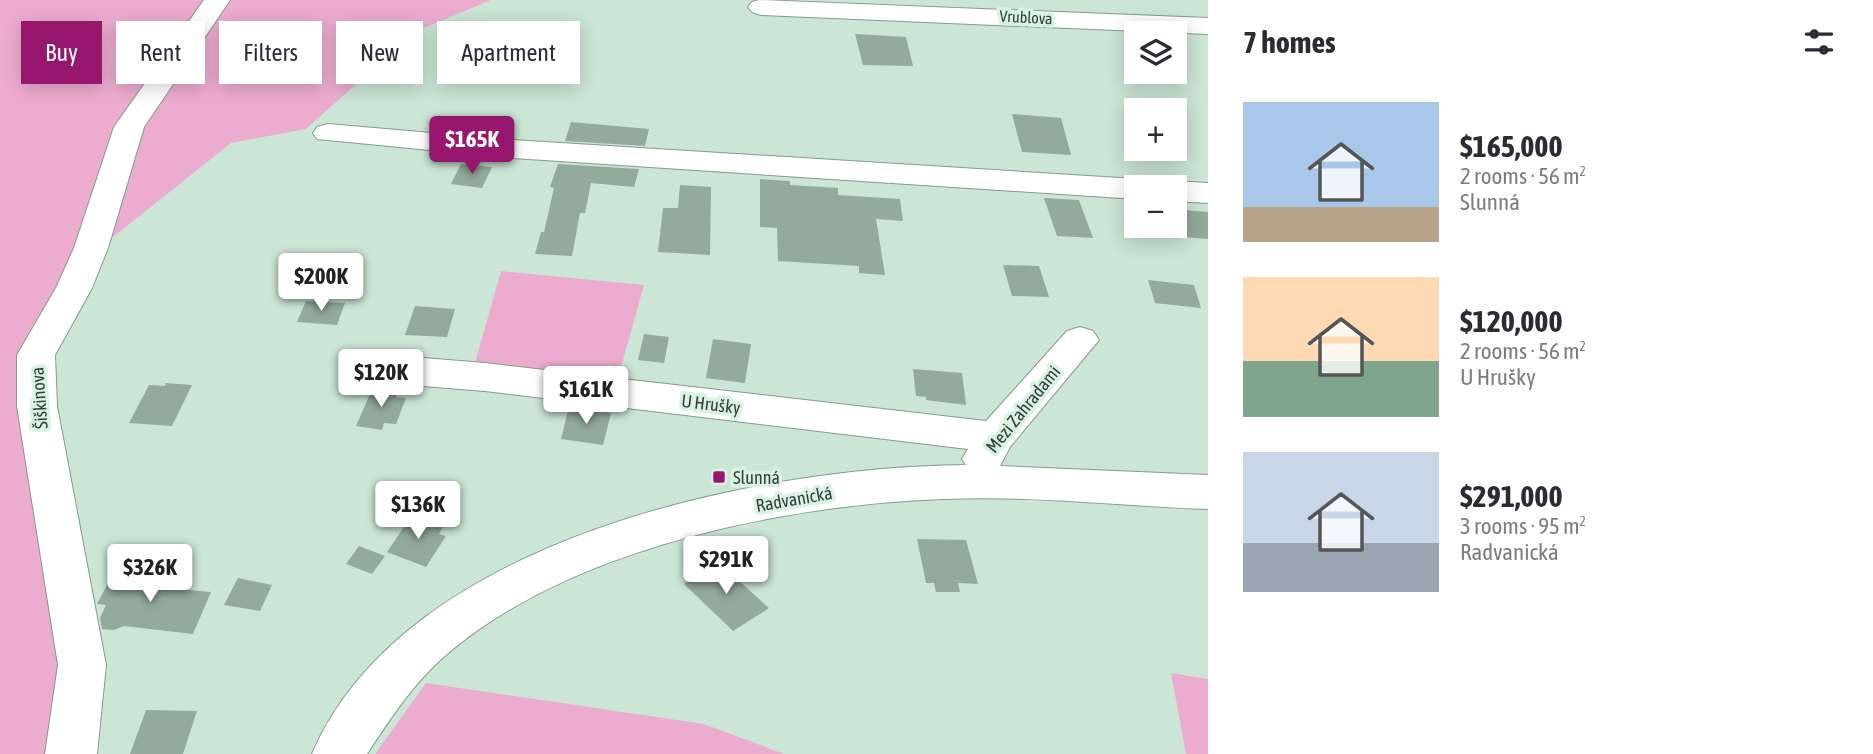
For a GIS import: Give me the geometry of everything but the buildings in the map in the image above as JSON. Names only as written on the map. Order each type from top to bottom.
[{"type":"street","name":"Šiškinova","points":[[71,754],[82,665],[37,406],[36,355],[74,288],[91,248],[129,127],[217,0]]},
{"type":"street","name":"Vrublova","points":[[761,7],[1208,26]]},
{"type":"street","points":[[328,133],[513,149],[1124,187]]},
{"type":"street","points":[[1187,192],[1208,193]]},
{"type":"street","name":"Mezi Zahradami","points":[[969,482],[995,438],[1080,340]]},
{"type":"street","name":"U Hrušky","points":[[386,369],[485,377],[995,438]]},
{"type":"street","name":"Radvanická","points":[[338,754],[385,686],[432,637],[475,606],[562,562],[676,524],[769,502],[879,486],[969,482],[1208,492]]},
{"type":"shaded area","points":[[0,0],[491,0],[423,28],[423,21],[336,21],[336,84],[356,84],[306,129],[231,143],[103,245],[32,387],[64,637],[55,754],[0,754]]},
{"type":"shaded area","points":[[501,271],[644,285],[616,385],[474,366]]},
{"type":"shaded area","points":[[1171,673],[1208,679],[1208,754],[1186,754]]},
{"type":"shaded area","points":[[426,683],[704,724],[784,754],[375,754]]},
{"type":"place","name":"Slunná","points":[[719,477]]}]
